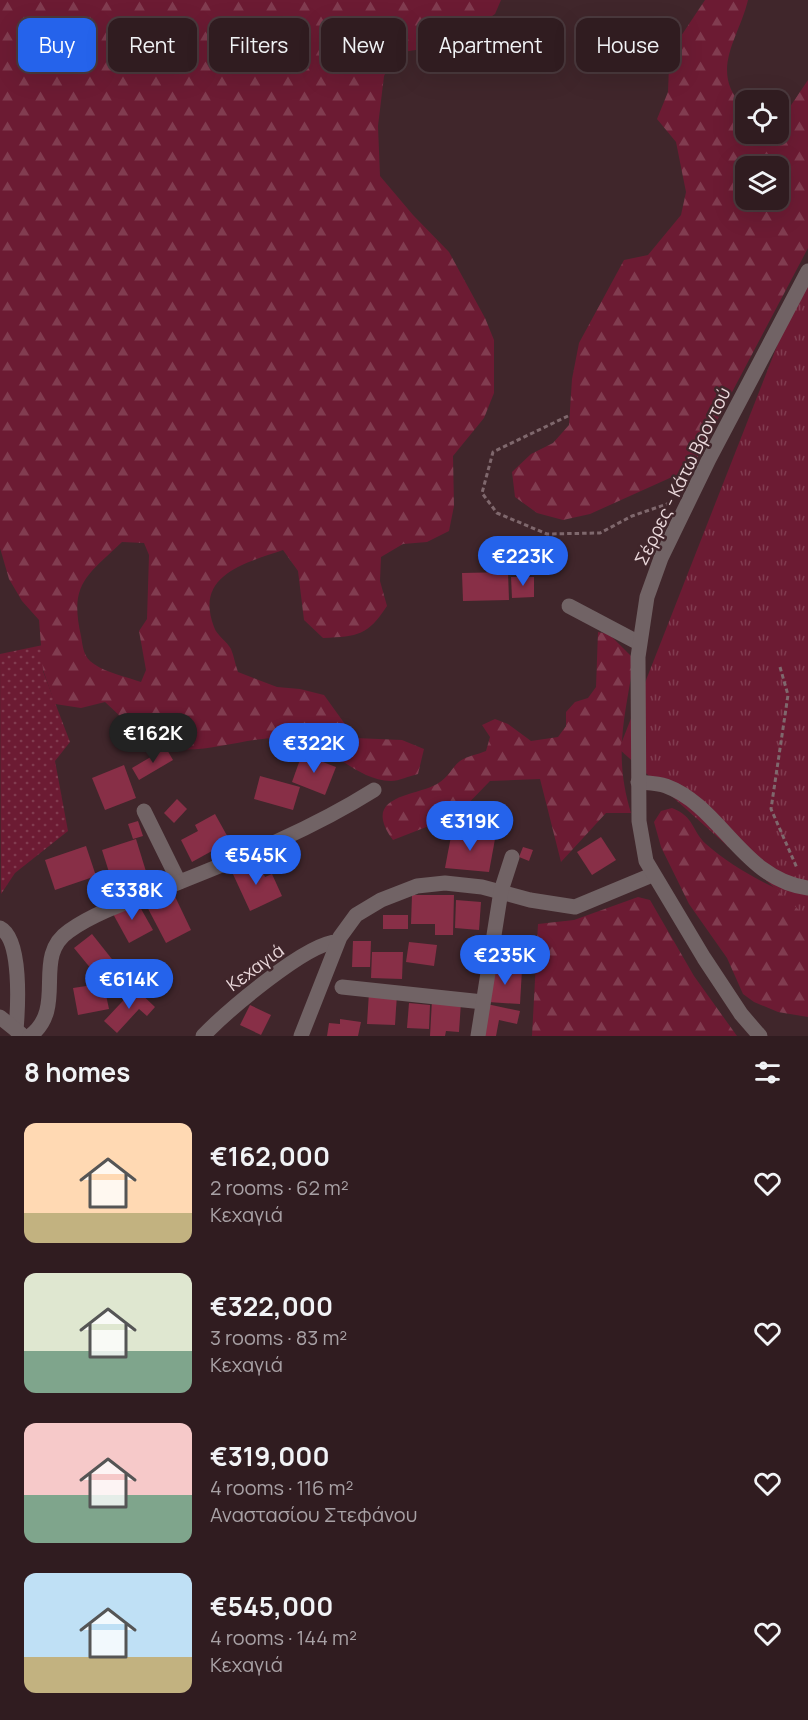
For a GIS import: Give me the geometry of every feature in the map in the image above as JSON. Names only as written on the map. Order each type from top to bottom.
[{"type":"street","name":"Σέρρες - Κάτω Βροντού","points":[[760,1036],[724,990],[652,875],[640,834],[639,643],[653,579],[689,498],[808,271]]},
{"type":"street","points":[[569,606],[639,643]]},
{"type":"street","points":[[638,782],[666,786],[702,809],[737,849],[759,866],[781,879],[807,889]]},
{"type":"street","points":[[23,1034],[43,1025],[47,1014],[51,958],[59,939],[96,916],[273,844],[374,790]]},
{"type":"street","points":[[144,811],[179,882]]},
{"type":"street","points":[[478,1036],[501,891],[512,857]]},
{"type":"street","points":[[300,1036],[337,942],[351,921],[362,911],[417,886],[445,883],[501,891],[530,900],[575,907],[652,875]]},
{"type":"street","points":[[0,928],[7,932],[12,944],[23,1034]]},
{"type":"street","name":"Κεχαγιά","points":[[203,1036],[239,1003],[291,964],[322,944],[337,942]]},
{"type":"street","points":[[342,987],[483,1002]]},
{"type":"street","points":[[0,1017],[23,1034]]},
{"type":"path","points":[[567,416],[493,452],[482,493],[497,513],[547,534],[600,534],[632,516],[689,498]]},
{"type":"path","points":[[780,667],[788,695],[771,809],[807,889]]},
{"type":"green space","points":[[0,0],[501,0],[495,14],[489,18],[418,18],[418,50],[406,51],[406,18],[321,18],[321,72],[386,72],[378,126],[380,176],[449,252],[485,318],[494,340],[494,393],[484,418],[453,456],[454,506],[449,531],[427,542],[403,544],[381,557],[380,581],[387,606],[374,623],[354,635],[323,638],[304,620],[298,571],[283,550],[239,566],[217,583],[211,595],[210,609],[214,627],[231,649],[238,672],[277,687],[300,689],[324,695],[355,738],[402,740],[424,749],[418,774],[394,781],[378,779],[312,744],[283,738],[201,749],[168,748],[143,735],[105,702],[81,708],[55,704],[43,670],[39,620],[22,601],[9,579],[0,548]],"holes":[[[122,542],[144,543],[149,555],[147,619],[139,631],[146,670],[141,682],[105,670],[88,658],[82,644],[77,604],[79,592],[90,573]]]},
{"type":"green space","points":[[705,0],[748,0],[733,42],[727,69],[728,82],[735,96],[735,144],[789,144],[789,108],[808,80],[808,248],[692,468],[590,514],[563,520],[537,513],[515,497],[512,472],[531,454],[553,443],[569,425],[572,379],[579,343],[624,260],[648,255],[681,215],[686,192],[676,142],[657,119],[668,92],[669,72],[680,72],[680,38]]},
{"type":"green space","points":[[808,267],[808,918],[619,749]]},
{"type":"green space","points":[[598,632],[609,634],[634,659],[622,736],[623,772],[631,813],[606,813],[561,862],[540,779],[490,781],[457,815],[393,840],[384,825],[383,814],[386,806],[394,800],[437,784],[460,761],[486,751],[490,737],[482,725],[495,719],[508,724],[531,741],[558,737],[566,726],[566,712],[575,702],[588,698],[596,687]]},
{"type":"green space","points":[[43,645],[43,671],[70,742],[55,761],[68,831],[15,873],[1,894],[0,654]]},
{"type":"green space","points":[[672,808],[685,815],[706,844],[741,870],[808,901],[808,1017],[778,1012],[754,1002],[743,994],[727,958],[689,904],[661,847],[654,822],[661,811]]},
{"type":"green space","points":[[638,897],[650,900],[694,976],[737,1036],[532,1036],[538,924],[574,920]]},
{"type":"building","points":[[508,572],[509,600],[463,601],[462,573]]},
{"type":"building","points":[[511,577],[534,577],[534,597],[512,598]]},
{"type":"building","points":[[166,748],[173,760],[139,780],[132,768]]},
{"type":"building","points":[[302,754],[336,767],[325,795],[292,782]]},
{"type":"building","points":[[124,765],[136,798],[105,810],[92,778]]},
{"type":"building","points":[[260,776],[300,787],[293,810],[254,799]]},
{"type":"building","points":[[177,799],[187,809],[174,823],[164,813]]},
{"type":"building","points":[[215,814],[230,841],[192,862],[181,840],[198,831],[195,825]]},
{"type":"building","points":[[138,821],[143,836],[133,839],[128,824]]},
{"type":"building","points":[[452,831],[495,839],[489,872],[445,868]]},
{"type":"building","points":[[601,837],[616,860],[592,875],[577,852]]},
{"type":"building","points":[[136,839],[148,878],[114,888],[102,850]]},
{"type":"building","points":[[86,846],[96,876],[55,890],[45,860]]},
{"type":"building","points":[[523,847],[533,850],[529,861],[519,857]]},
{"type":"building","points":[[257,860],[265,877],[272,874],[282,896],[250,911],[232,872]]},
{"type":"building","points":[[170,886],[191,930],[166,943],[143,899]]},
{"type":"building","points":[[412,895],[454,895],[453,935],[435,935],[435,924],[411,924]]},
{"type":"building","points":[[136,900],[153,930],[129,943],[112,912]]},
{"type":"building","points":[[456,900],[481,902],[479,930],[455,928]]},
{"type":"building","points":[[383,915],[408,915],[408,929],[383,929]]},
{"type":"building","points":[[92,934],[119,968],[101,981],[74,948]]},
{"type":"building","points":[[353,941],[371,941],[370,967],[352,967]]},
{"type":"building","points":[[409,942],[437,945],[434,966],[406,962]]},
{"type":"building","points":[[372,952],[403,952],[402,979],[371,978]]},
{"type":"building","points":[[490,967],[522,969],[520,1004],[488,1002]]},
{"type":"building","points":[[93,985],[94,992],[105,990],[109,1009],[78,1015],[73,988]]},
{"type":"building","points":[[135,988],[155,1007],[147,1016],[139,1009],[117,1033],[104,1021]]},
{"type":"building","points":[[369,992],[397,994],[395,1025],[367,1024]]},
{"type":"building","points":[[432,1000],[461,1002],[459,1032],[446,1031],[445,1036],[430,1036]]},
{"type":"building","points":[[409,1003],[430,1005],[429,1029],[407,1028]]},
{"type":"building","points":[[487,1004],[520,1011],[517,1024],[499,1020],[496,1036],[480,1036]]},
{"type":"building","points":[[250,1005],[271,1015],[261,1035],[240,1025]]},
{"type":"building","points":[[340,1019],[361,1022],[358,1036],[327,1036],[329,1023],[340,1024]]}]
